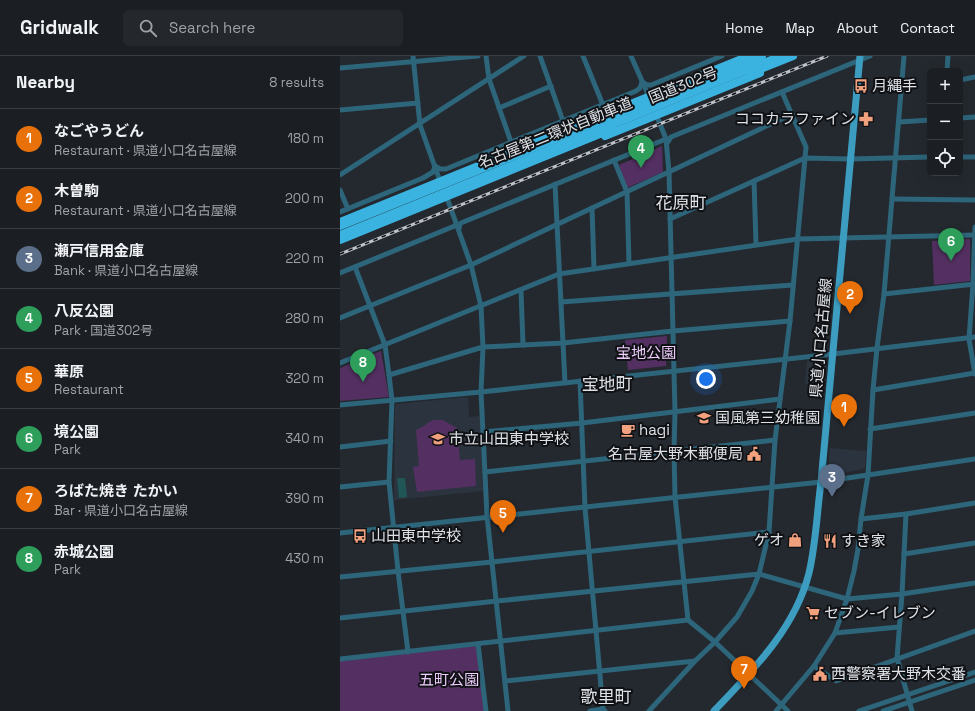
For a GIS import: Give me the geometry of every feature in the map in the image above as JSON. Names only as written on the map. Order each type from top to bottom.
[{"type":"highway","name":"国道302号","points":[[340,222],[749,56]]},
{"type":"highway","name":"名古屋第二環状自動車道","points":[[340,226],[762,56]]},
{"type":"highway","name":"名古屋第二環状自動車道","points":[[340,235],[781,56]]},
{"type":"highway","name":"国道302号","points":[[340,241],[793,56]]},
{"type":"highway","points":[[510,171],[541,162],[760,73],[796,56]]},
{"type":"main road","name":"県道小口名古屋線","points":[[714,711],[749,674],[770,649],[784,629],[804,588],[813,551],[833,354],[859,58]]},
{"type":"street","points":[[413,56],[420,125],[471,265],[481,306],[483,347],[481,392],[487,516],[508,711]]},
{"type":"street","points":[[340,68],[414,63],[478,56]]},
{"type":"street","points":[[486,56],[489,79],[511,142]]},
{"type":"street","points":[[340,175],[420,125],[524,56]]},
{"type":"street","points":[[540,56],[563,121]]},
{"type":"street","points":[[583,56],[603,105]]},
{"type":"street","points":[[631,56],[667,141],[675,412],[675,497],[688,620],[715,642],[788,711]]},
{"type":"street","points":[[642,82],[649,85],[722,56]]},
{"type":"street","points":[[340,273],[458,227],[462,223],[614,160],[667,141],[671,137],[782,92],[859,58],[870,56]]},
{"type":"street","points":[[776,711],[814,666],[834,633],[847,599],[854,571],[858,549],[860,519],[868,475],[873,390],[884,294],[904,56]]},
{"type":"street","points":[[947,68],[948,56]]},
{"type":"street","points":[[675,86],[683,72]]},
{"type":"street","points":[[963,79],[975,77]]},
{"type":"street","points":[[435,166],[440,169],[446,169],[639,90],[642,82]]},
{"type":"street","points":[[499,108],[551,86]]},
{"type":"street","points":[[649,711],[737,617],[752,591],[759,574],[769,532],[775,440],[784,359],[790,321],[806,147],[782,92]]},
{"type":"street","points":[[340,110],[418,103]]},
{"type":"street","points":[[340,318],[471,265],[792,114]]},
{"type":"street","points":[[574,117],[580,116],[591,120]]},
{"type":"street","points":[[963,118],[975,117]]},
{"type":"street","points":[[899,122],[927,120]]},
{"type":"street","points":[[468,169],[475,157]]},
{"type":"street","points":[[963,157],[975,157]]},
{"type":"street","points":[[670,219],[805,158],[927,158]]},
{"type":"street","points":[[614,160],[627,192],[629,263]]},
{"type":"street","points":[[340,212],[430,175],[435,166]]},
{"type":"street","points":[[754,181],[756,244]]},
{"type":"street","points":[[555,184],[565,383]]},
{"type":"street","points":[[340,190],[348,208]]},
{"type":"street","points":[[385,194],[399,198]]},
{"type":"street","points":[[892,199],[975,200]]},
{"type":"street","points":[[592,208],[594,269]]},
{"type":"street","points":[[873,390],[975,373],[972,338],[975,227]]},
{"type":"street","points":[[340,363],[559,274],[798,238],[975,235]]},
{"type":"street","points":[[355,267],[385,345],[392,400],[390,482],[398,571],[408,652]]},
{"type":"street","points":[[884,294],[974,284]]},
{"type":"street","points":[[561,302],[793,285]]},
{"type":"street","points":[[521,290],[523,345]]},
{"type":"street","points":[[389,375],[483,347],[563,343],[673,330],[790,321]]},
{"type":"street","points":[[340,405],[481,392],[972,338]]},
{"type":"street","points":[[580,381],[585,508],[590,552],[591,591],[604,710],[590,711]]},
{"type":"street","points":[[483,432],[582,423],[780,399]]},
{"type":"street","points":[[870,429],[975,413]]},
{"type":"street","points":[[485,472],[775,440]]},
{"type":"street","points":[[340,447],[391,441]]},
{"type":"street","points":[[340,533],[487,516],[585,508],[821,482],[975,459]]},
{"type":"street","points":[[340,487],[390,482]]},
{"type":"street","points":[[860,519],[906,514],[975,503]]},
{"type":"street","points":[[906,514],[897,658],[908,703],[912,711]]},
{"type":"street","points":[[340,577],[590,552],[769,532]]},
{"type":"street","points":[[904,554],[975,543]]},
{"type":"street","points":[[340,618],[759,574],[847,599],[902,594],[975,583]]},
{"type":"street","points":[[340,659],[688,620]]},
{"type":"street","points":[[834,633],[899,627]]},
{"type":"street","points":[[814,666],[836,681],[975,631]]},
{"type":"street","points":[[478,644],[486,711]]},
{"type":"street","points":[[505,681],[695,661]]},
{"type":"street","points":[[859,711],[975,672]]},
{"type":"street","points":[[883,711],[975,680]]},
{"type":"shaded area","points":[[807,361],[823,361],[826,363],[825,385],[805,384]]},
{"type":"shaded area","name":"市立山田東中学校","points":[[468,397],[469,417],[480,416],[483,491],[394,500],[395,407],[397,404]]},
{"type":"shaded area","points":[[830,448],[866,451],[865,467],[863,469],[832,475],[828,472]]},
{"type":"shaded area","points":[[397,478],[405,478],[407,497],[399,498]]},
{"type":"green space","points":[[662,146],[663,172],[627,188],[619,165]]},
{"type":"green space","points":[[970,239],[970,281],[934,285],[932,241]]},
{"type":"green space","name":"宝地公園","points":[[667,336],[666,366],[628,370],[625,340]]},
{"type":"green space","points":[[381,351],[389,397],[340,401],[340,368]]},
{"type":"green space","points":[[433,420],[443,420],[457,428],[460,460],[475,459],[476,486],[417,492],[413,467],[419,466],[416,430]]},
{"type":"green space","name":"五町公園","points":[[476,646],[485,711],[340,711],[340,661]]},
{"type":"railway","points":[[340,254],[827,56]]},
{"type":"place","name":"月縄手","points":[[861,86]]},
{"type":"place","name":"ココカラファイン","points":[[866,119]]},
{"type":"place","name":"八反公園","points":[[641,168]]},
{"type":"place","name":"境公園","points":[[951,261]]},
{"type":"place","name":"木曽駒","points":[[850,314]]},
{"type":"place","name":"赤城公園","points":[[363,382]]},
{"type":"place","name":"国風第三幼稚園","points":[[704,418]]},
{"type":"place","name":"なごやうどん","points":[[844,427]]},
{"type":"place","name":"hagi","points":[[628,430]]},
{"type":"place","name":"市立山田東中学校","points":[[438,439]]},
{"type":"place","name":"名古屋大野木郵便局","points":[[754,454]]},
{"type":"place","name":"瀬戸信用金庫","points":[[832,497]]},
{"type":"place","name":"華原","points":[[503,533]]},
{"type":"place","name":"山田東中学校","points":[[360,536]]},
{"type":"place","name":"ゲオ","points":[[795,540]]},
{"type":"place","name":"すき家","points":[[830,541]]},
{"type":"place","name":"セブン-イレブン","points":[[813,613]]},
{"type":"place","name":"西警察署大野木交番","points":[[820,674]]},
{"type":"place","name":"ろばた焼き たかい","points":[[744,689]]},
{"type":"district","name":"花原町","points":[[681,203]]},
{"type":"district","name":"宝地町","points":[[607,384]]},
{"type":"district","name":"歌里町","points":[[606,697]]}]
